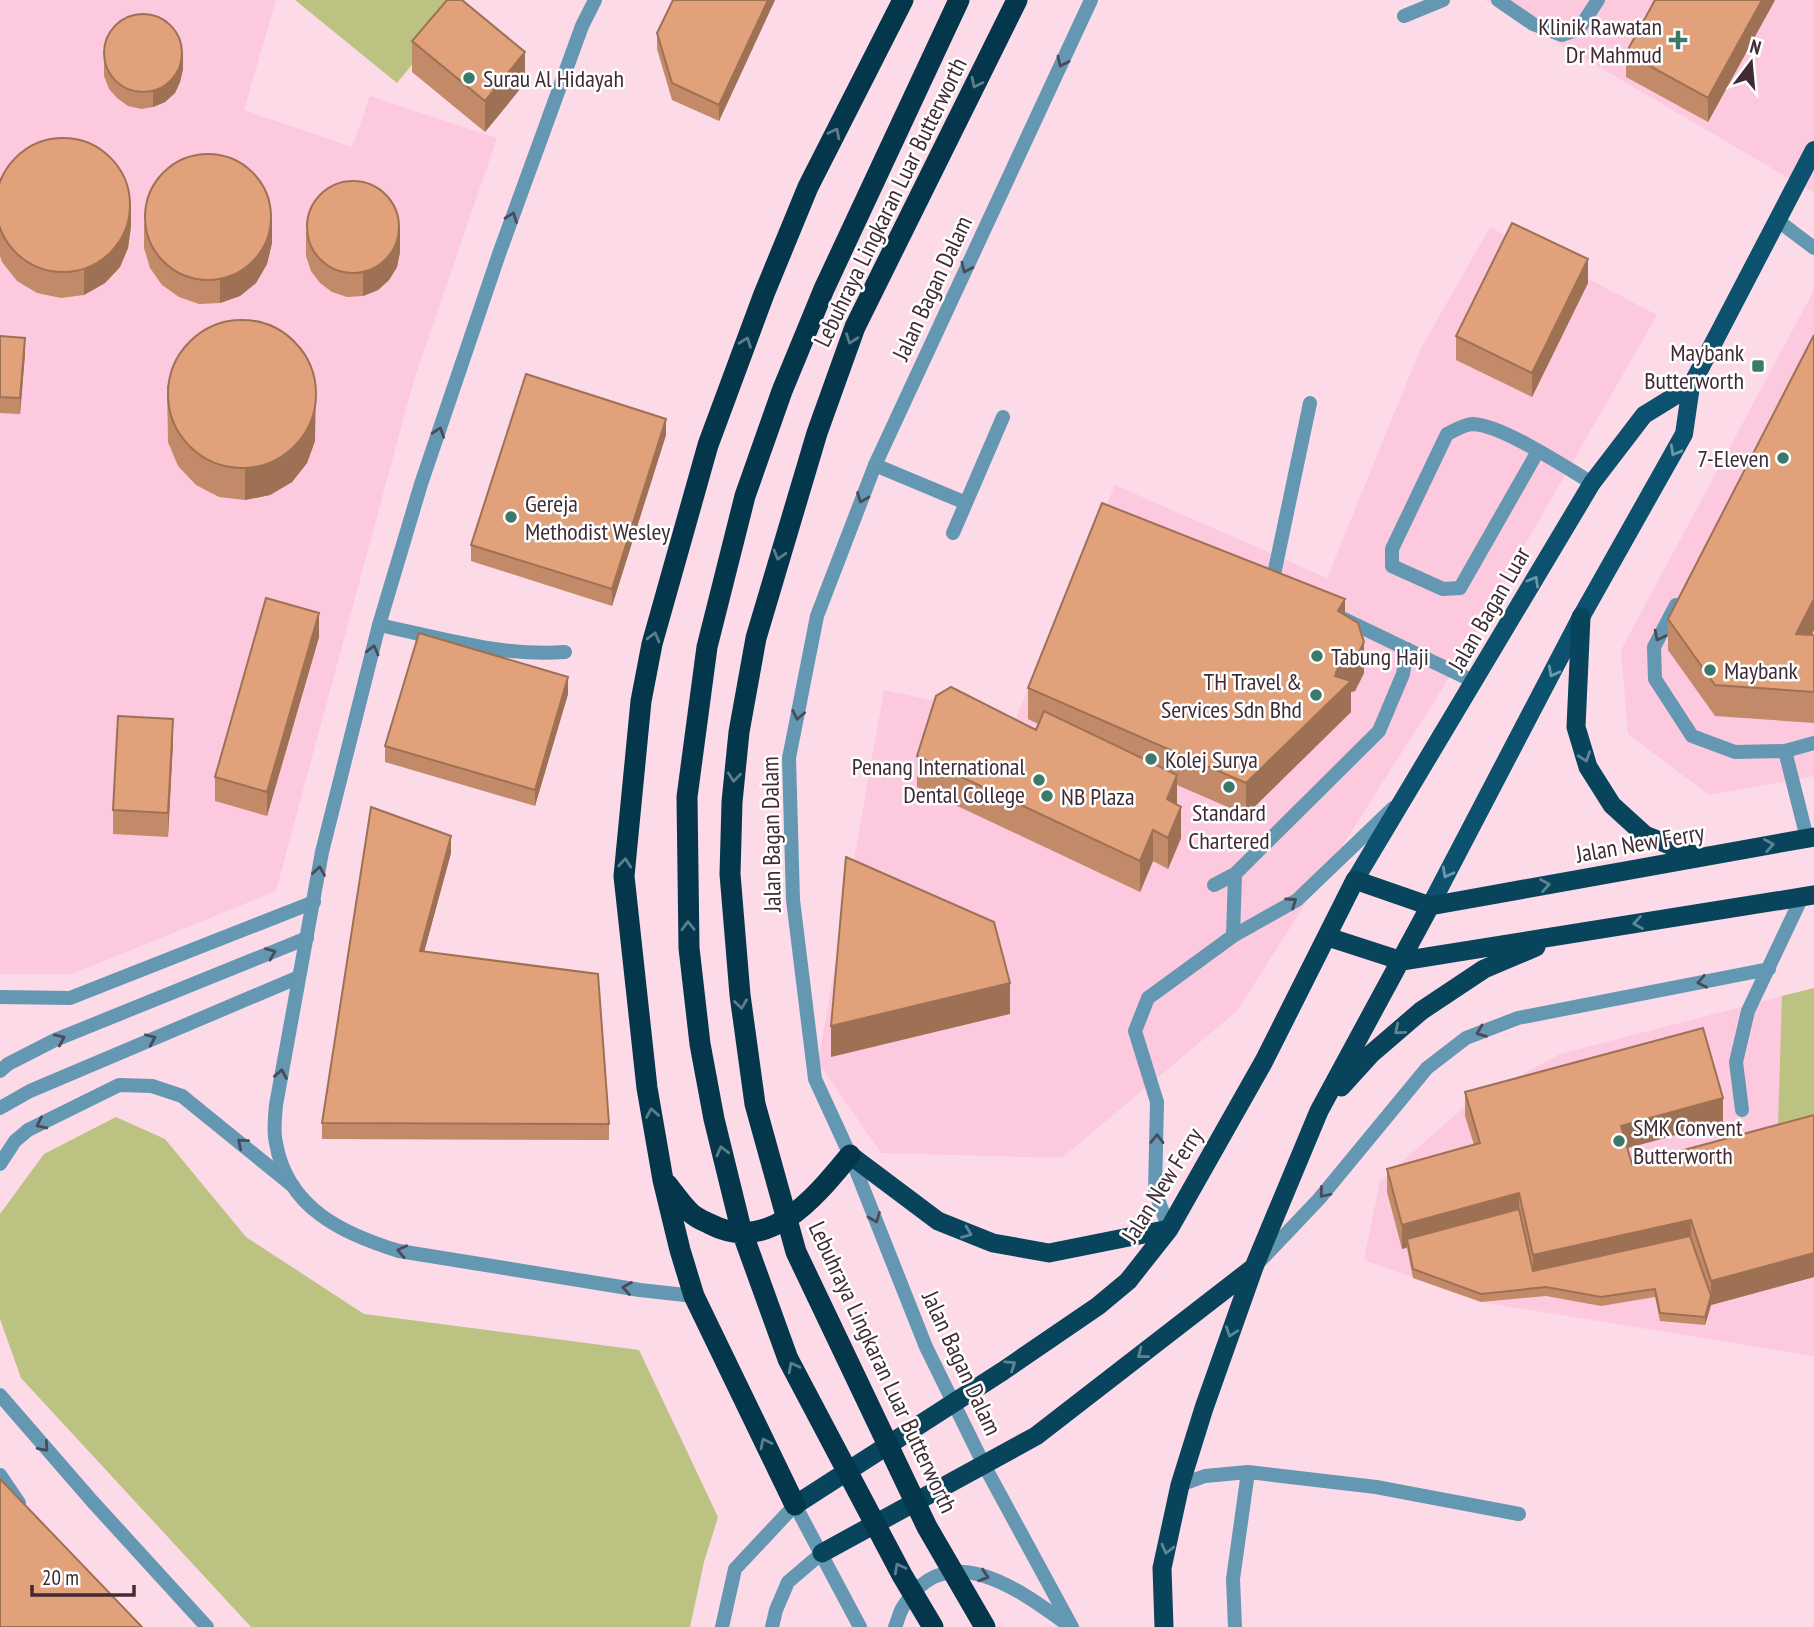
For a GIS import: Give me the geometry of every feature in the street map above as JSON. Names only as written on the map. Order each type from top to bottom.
[{"type":"highway","points":[[795,1505],[694,1296],[680,1250],[663,1180],[647,1088],[624,876],[645,678],[708,444],[764,294],[808,187],[903,0]]},
{"type":"highway","name":"Lebuhraya Lingkaran Luar Butterworth","points":[[933,1627],[902,1575],[788,1359],[741,1229],[714,1119],[700,1044],[689,948],[687,797],[707,647],[745,496],[782,391],[839,256],[959,0]]},
{"type":"highway","name":"Lebuhraya Lingkaran Luar Butterworth","points":[[985,1627],[927,1527],[796,1252],[755,1104],[740,995],[730,874],[732,802],[739,732],[756,638],[817,433],[855,327],[1017,0]]},
{"type":"highway","points":[[1581,617],[1576,727],[1588,767],[1612,805],[1645,835],[1699,857]]},
{"type":"highway","name":"Jalan New Ferry","points":[[795,1505],[1098,1306],[1128,1281],[1169,1229],[1264,1061],[1355,880],[1430,906],[1811,837]]},
{"type":"highway","points":[[1328,937],[1402,961],[1808,896]]},
{"type":"highway","points":[[1164,1627],[1162,1569],[1180,1485],[1254,1267],[1320,1111],[1430,906]]},
{"type":"highway","points":[[1320,1111],[1371,1054],[1421,1011],[1484,969],[1562,936]]},
{"type":"highway","points":[[663,1180],[692,1214],[726,1232],[758,1231],[791,1217],[817,1195],[850,1155],[938,1221],[993,1244],[1049,1253],[1169,1229]]},
{"type":"highway","points":[[822,1553],[1036,1436],[1254,1267]]},
{"type":"main road","points":[[1430,906],[1581,617],[1684,434],[1691,386],[1814,150]]},
{"type":"main road","name":"Jalan Bagan Luar","points":[[1355,880],[1592,483],[1644,415],[1691,386]]},
{"type":"street","points":[[595,0],[582,26],[499,254],[421,484],[379,625],[321,852],[276,1105],[275,1140],[280,1162],[304,1200],[333,1226],[363,1241],[399,1251],[640,1290],[694,1296]]},
{"type":"street","name":"Jalan Bagan Dalam","points":[[1071,1627],[984,1465],[926,1347],[850,1155],[815,1079],[793,900],[789,758],[817,617],[875,465],[1091,0]]},
{"type":"street","points":[[1404,16],[1443,0]]},
{"type":"street","points":[[1498,0],[1533,24],[1562,35],[1579,29],[1598,0]]},
{"type":"street","points":[[1777,220],[1814,248]]},
{"type":"street","points":[[1272,584],[1310,404]]},
{"type":"street","points":[[953,533],[1003,417]]},
{"type":"street","points":[[1538,451],[1460,588],[1443,589],[1392,566],[1392,549],[1447,433],[1471,424],[1493,429],[1538,451],[1592,483]]},
{"type":"street","points":[[875,465],[966,503]]},
{"type":"street","points":[[1685,587],[1654,647],[1655,679],[1692,736],[1735,752],[1785,751],[1814,743]]},
{"type":"street","points":[[1333,614],[1475,682]]},
{"type":"street","points":[[379,625],[503,652],[565,652]]},
{"type":"street","points":[[1214,885],[1235,874],[1379,731],[1403,674],[1407,649]]},
{"type":"street","points":[[1785,751],[1811,837]]},
{"type":"street","points":[[1169,1229],[1154,1191],[1157,1102],[1135,1031],[1148,998],[1233,936],[1297,901],[1407,795]]},
{"type":"street","points":[[1233,936],[1235,874]]},
{"type":"street","points":[[1742,1110],[1736,1062],[1748,1011],[1808,896]]},
{"type":"street","points":[[0,997],[70,998],[314,902]]},
{"type":"street","points":[[0,1071],[8,1064],[55,1040],[307,938]]},
{"type":"street","points":[[1254,1267],[1319,1199],[1427,1068],[1466,1038],[1518,1018],[1769,969]]},
{"type":"street","points":[[0,1108],[30,1091],[299,977]]},
{"type":"street","points":[[0,1164],[15,1141],[28,1130],[119,1085],[152,1086],[181,1096],[294,1187]]},
{"type":"street","points":[[0,1395],[92,1502],[207,1627]]},
{"type":"street","points":[[1180,1485],[1205,1476],[1248,1472],[1376,1487],[1519,1514]]},
{"type":"street","points":[[1235,1627],[1233,1578],[1248,1472]]},
{"type":"street","points":[[0,1475],[30,1516]]},
{"type":"street","points":[[0,1500],[10,1513]]},
{"type":"street","points":[[722,1627],[735,1569],[795,1505],[860,1627]]},
{"type":"street","points":[[772,1627],[788,1582],[822,1553]]},
{"type":"street","points":[[895,1627],[902,1608],[925,1582],[951,1571],[965,1571],[989,1577],[1016,1589],[1071,1627]]},
{"type":"shaded area","points":[[0,0],[276,0],[244,110],[352,147],[370,96],[497,138],[413,383],[276,891],[72,974],[0,974]]},
{"type":"shaded area","points":[[1485,0],[1814,0],[1814,193]]},
{"type":"shaded area","points":[[1490,227],[1657,315],[1441,691],[1237,1011],[1062,1158],[881,1153],[818,1062],[884,690],[1016,718],[1115,485],[1327,578],[1420,350]]},
{"type":"shaded area","points":[[1814,290],[1814,776],[1709,795],[1628,734],[1621,650]]},
{"type":"shaded area","name":"SMK Convent Butterworth","points":[[1814,988],[1814,1356],[1481,1302],[1364,1260],[1380,1181],[1470,1102],[1560,1054]]},
{"type":"green space","points":[[295,0],[465,0],[397,83]]},
{"type":"green space","points":[[1814,988],[1814,1121],[1778,1127],[1782,996]]},
{"type":"green space","points":[[116,1117],[165,1139],[246,1237],[364,1314],[639,1350],[718,1517],[704,1562],[690,1627],[251,1627],[21,1378],[0,1319],[0,1214],[44,1154]]},
{"type":"building","points":[[447,0],[462,0],[525,52],[485,101],[412,41]]},
{"type":"building","points":[[673,0],[768,0],[719,105],[672,83],[657,33]]},
{"type":"building","points":[[1655,0],[1762,0],[1708,98],[1626,53]]},
{"type":"building","points":[[143,14],[158,17],[175,31],[182,53],[179,68],[165,85],[143,92],[128,89],[111,75],[104,53],[107,38],[121,21]]},
{"type":"building","points":[[63,138],[89,143],[111,157],[125,179],[130,205],[125,231],[111,253],[89,267],[63,272],[37,267],[15,253],[1,231],[-4,205],[1,179],[15,157],[37,143]]},
{"type":"building","points":[[208,154],[232,158],[253,172],[267,193],[271,217],[267,241],[253,262],[232,276],[208,280],[184,276],[163,262],[149,241],[145,217],[149,193],[163,172],[184,158]]},
{"type":"building","points":[[353,181],[379,189],[391,201],[399,227],[391,253],[379,265],[353,273],[327,265],[315,253],[307,227],[315,201],[327,189]]},
{"type":"building","points":[[1512,223],[1588,259],[1532,373],[1456,336]]},
{"type":"building","points":[[242,320],[270,325],[295,341],[311,366],[316,394],[311,422],[295,447],[270,463],[242,468],[214,463],[189,447],[173,422],[168,394],[173,366],[189,341],[214,325]]},
{"type":"building","points":[[1814,335],[1814,599],[1796,634],[1814,635],[1814,692],[1715,685],[1668,619]]},
{"type":"building","points":[[0,336],[25,338],[20,398],[0,397]]},
{"type":"building","points":[[526,374],[666,419],[612,589],[471,545]]},
{"type":"building","points":[[1102,503],[1345,599],[1338,611],[1358,623],[1364,642],[1355,660],[1339,664],[1335,676],[1351,681],[1246,783],[1028,688]]},
{"type":"building","points":[[266,598],[319,613],[267,792],[215,777]]},
{"type":"building","points":[[419,633],[568,677],[535,790],[385,746]]},
{"type":"building","name":"NB Plaza","points":[[951,687],[1036,730],[1044,711],[1177,775],[1167,799],[1181,807],[1168,838],[1153,830],[1140,861],[917,756],[936,696]]},
{"type":"building","points":[[118,716],[173,719],[168,813],[113,810]]},
{"type":"building","points":[[371,807],[451,836],[420,951],[598,974],[609,1124],[322,1123]]},
{"type":"building","points":[[846,857],[994,922],[1010,983],[831,1026]]},
{"type":"building","points":[[1703,1028],[1723,1098],[1621,1126],[1632,1164],[1814,1115],[1814,1253],[1711,1281],[1691,1220],[1533,1255],[1519,1193],[1402,1225],[1387,1169],[1480,1143],[1465,1092]]},
{"type":"building","points":[[1519,1209],[1533,1271],[1690,1236],[1711,1296],[1705,1317],[1660,1313],[1655,1289],[1601,1297],[1546,1287],[1481,1294],[1413,1269],[1407,1239]]},
{"type":"building","points":[[0,1479],[142,1627],[0,1627]]},
{"type":"place","name":"Klinik Rawatan Dr Mahmud","points":[[1678,40]]},
{"type":"place","name":"Surau Al Hidayah","points":[[469,78]]},
{"type":"place","name":"Maybank Butterworth","points":[[1758,366]]},
{"type":"place","name":"7-Eleven","points":[[1783,458]]},
{"type":"place","name":"Gereja Methodist Wesley","points":[[511,517]]},
{"type":"place","name":"Tabung Haji","points":[[1317,656]]},
{"type":"place","name":"Maybank","points":[[1710,670]]},
{"type":"place","name":"TH Travel & Services Sdn Bhd","points":[[1316,695]]},
{"type":"place","name":"Kolej Surya","points":[[1151,759]]},
{"type":"place","name":"Penang International Dental College","points":[[1039,780]]},
{"type":"place","name":"Standard Chartered","points":[[1229,787]]},
{"type":"place","name":"NB Plaza","points":[[1047,796]]},
{"type":"place","name":"SMK Convent Butterworth","points":[[1619,1141]]}]
